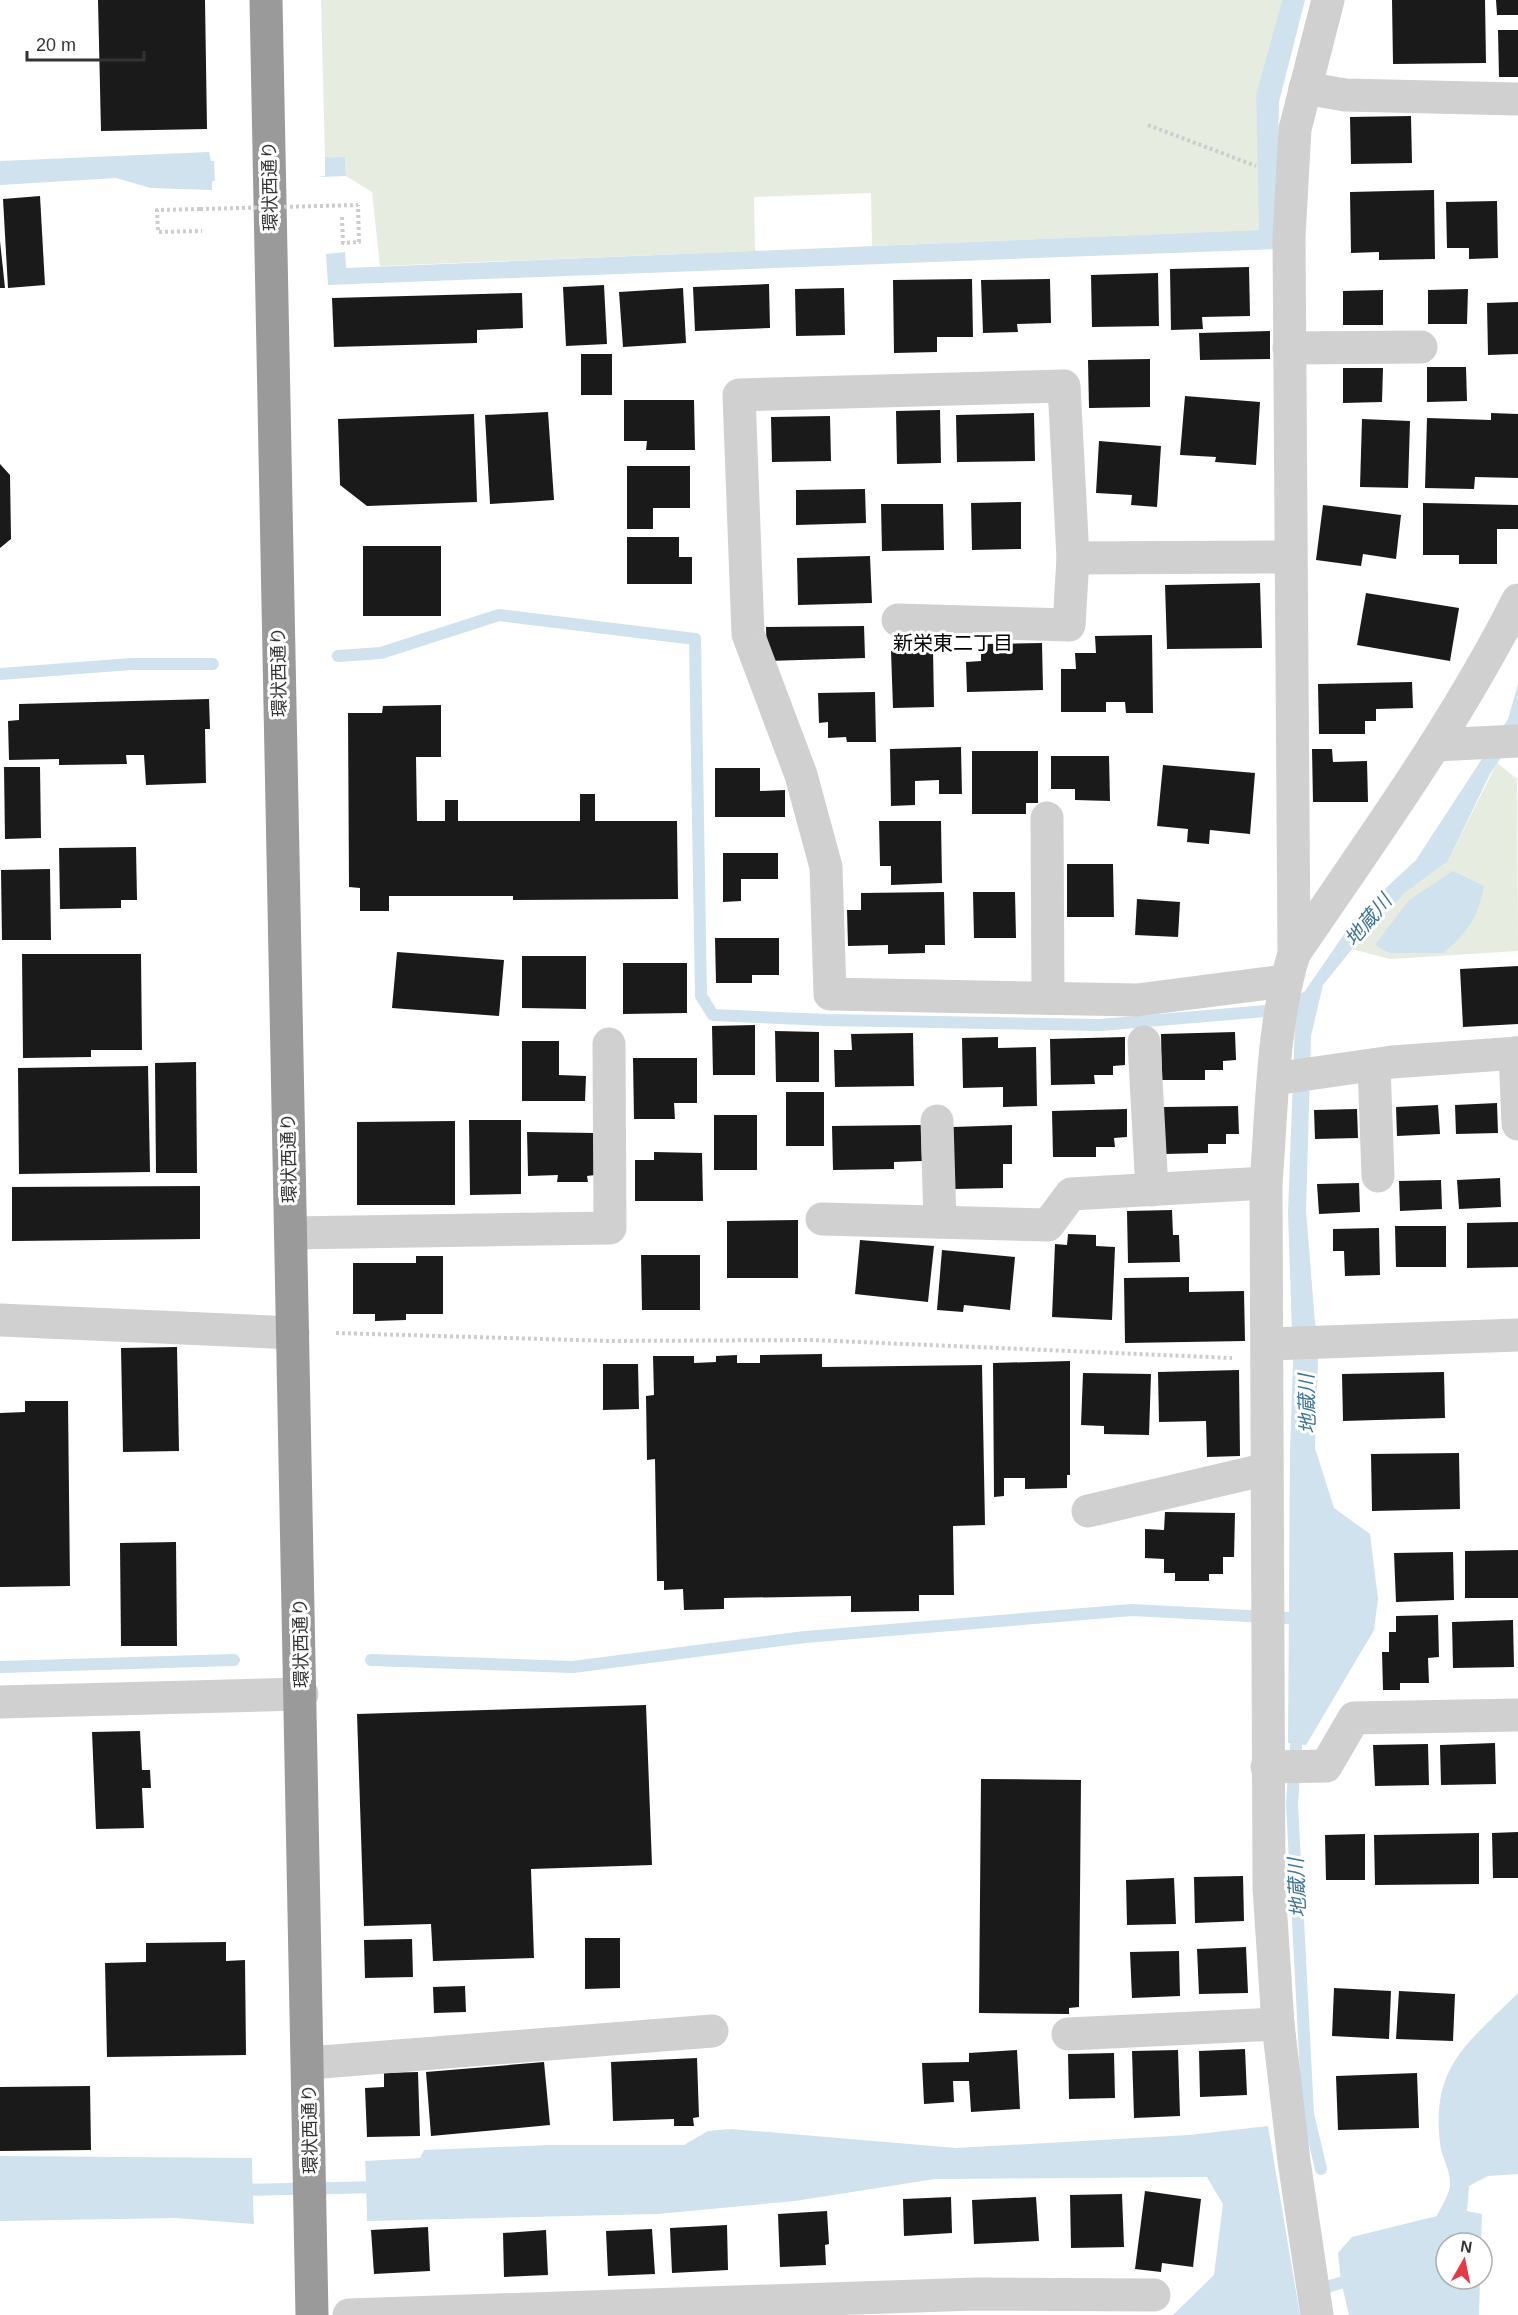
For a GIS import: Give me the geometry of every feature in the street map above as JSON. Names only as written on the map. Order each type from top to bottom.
[{"type":"highway","name":"環状西通り","points":[[266,0],[302,1694],[312,2315]]},
{"type":"street","points":[[1317,2315],[1294,2162],[1278,2024],[1269,1888],[1266,1183],[1274,1078],[1290,968],[1289,237],[1295,129],[1328,0]]},
{"type":"street","points":[[1305,88],[1346,95],[1518,99]]},
{"type":"street","points":[[1289,348],[1421,347]]},
{"type":"street","points":[[898,620],[1069,625],[1073,558],[1064,386],[739,395],[748,634],[801,775],[826,867],[830,994],[1137,1000],[1290,968],[1436,745],[1496,644],[1518,600]]},
{"type":"street","points":[[1073,558],[1290,557]]},
{"type":"street","points":[[1436,745],[1518,741]]},
{"type":"street","points":[[1047,818],[1048,998]]},
{"type":"street","points":[[1144,1042],[1152,1190]]},
{"type":"street","points":[[291,1233],[610,1228],[609,1044]]},
{"type":"street","points":[[1274,1078],[1374,1065],[1517,1053],[1518,1124]]},
{"type":"street","points":[[1374,1065],[1378,1176]]},
{"type":"street","points":[[937,1121],[940,1222]]},
{"type":"street","points":[[822,1219],[1048,1225],[1071,1194],[1266,1183]]},
{"type":"street","points":[[0,1320],[293,1333]]},
{"type":"street","points":[[1267,1352],[1325,1342],[1518,1335]]},
{"type":"street","points":[[1088,1511],[1267,1469]]},
{"type":"street","points":[[0,1702],[302,1694]]},
{"type":"street","points":[[1267,1767],[1326,1766],[1354,1718],[1518,1715]]},
{"type":"street","points":[[1068,2034],[1278,2024]]},
{"type":"street","points":[[309,2063],[712,2031]]},
{"type":"street","points":[[349,2315],[976,2294],[1154,2295]]},
{"type":"path","points":[[1148,125],[1246,164]]},
{"type":"path","points":[[202,231],[158,232],[157,210],[358,205],[359,242],[343,243],[342,217]]},
{"type":"path","points":[[336,1333],[610,1341],[813,1340],[1267,1352]]},
{"type":"shaded area","points":[[321,0],[1282,0],[1256,96],[1260,230],[872,246],[871,193],[754,197],[755,251],[380,266],[372,192],[346,176],[345,157],[325,158]]},
{"type":"shaded area","points":[[1497,763],[1517,779],[1518,951],[1390,959],[1352,949],[1406,892],[1448,861]]},
{"type":"water","points":[[1282,0],[1305,0],[1279,102],[1276,249],[328,285],[326,254],[345,252],[346,268],[1259,230],[1256,95]]},
{"type":"water","points":[[209,152],[211,161],[345,157],[346,176],[212,181],[212,190],[151,188],[116,178],[0,185],[0,161]]},
{"type":"water","points":[[1518,684],[1518,732],[1490,774],[1448,861],[1406,892],[1352,949],[1323,985],[1311,1036],[1306,1211],[1318,1360],[1315,1448],[1334,1508],[1370,1534],[1378,1599],[1374,1630],[1306,1745],[1288,1743],[1290,1452],[1293,1363],[1288,1213],[1296,997],[1305,991],[1358,914],[1416,860],[1508,719]]},
{"type":"water","points":[[1453,871],[1484,886],[1479,907],[1471,923],[1452,945],[1443,953],[1390,953],[1375,945],[1409,900]]},
{"type":"water","points":[[1518,1993],[1518,2174],[1488,2176],[1469,2186],[1467,2211],[1482,2214],[1481,2231],[1434,2231],[1434,2291],[1480,2291],[1479,2315],[1349,2315],[1341,2281],[1338,2253],[1352,2237],[1437,2216],[1447,2195],[1450,2177],[1441,2148],[1439,2116],[1441,2094],[1457,2058],[1483,2027]]},
{"type":"water","points":[[1268,2126],[1300,2315],[1173,2315],[1214,2275],[1223,2204],[1207,2177],[935,2179],[795,2201],[657,2214],[367,2221],[365,2161],[420,2158],[424,2150],[550,2145],[684,2145],[708,2131],[731,2129],[956,2148],[1189,2135]]},
{"type":"water","points":[[0,2156],[252,2158],[254,2224],[175,2218],[0,2221]]},
{"type":"pier","points":[[303,155],[325,158],[325,176],[297,180],[215,184],[214,158]]},
{"type":"pier","points":[[252,2158],[255,2158],[257,2224],[254,2224]]},
{"type":"pier","points":[[362,2161],[365,2161],[367,2221],[364,2221]]},
{"type":"building","points":[[98,0],[205,0],[207,129],[101,131]]},
{"type":"building","points":[[1392,0],[1485,0],[1486,63],[1393,64]]},
{"type":"building","points":[[1496,0],[1518,0],[1518,15],[1497,15]]},
{"type":"building","points":[[1498,30],[1518,30],[1518,77],[1499,77]]},
{"type":"building","points":[[1411,116],[1412,163],[1351,164],[1350,117]]},
{"type":"building","points":[[1434,190],[1435,259],[1379,260],[1379,252],[1351,253],[1350,192]]},
{"type":"building","points":[[40,196],[45,285],[8,288],[3,199]]},
{"type":"building","points":[[1497,201],[1498,258],[1469,259],[1469,248],[1447,248],[1446,202]]},
{"type":"building","points":[[0,241],[5,288],[0,288]]},
{"type":"building","points":[[1249,267],[1250,316],[1202,317],[1203,329],[1171,330],[1170,269]]},
{"type":"building","points":[[1158,273],[1159,326],[1092,327],[1091,275]]},
{"type":"building","points":[[972,279],[973,337],[937,337],[937,352],[894,353],[893,280]]},
{"type":"building","points":[[1050,279],[1051,323],[1017,324],[1018,332],[983,333],[981,280]]},
{"type":"building","points":[[769,284],[770,328],[695,331],[693,287]]},
{"type":"building","points":[[604,285],[607,344],[566,346],[563,287]]},
{"type":"building","points":[[683,288],[686,343],[623,347],[619,292]]},
{"type":"building","points":[[844,288],[845,335],[796,336],[795,289]]},
{"type":"building","points":[[1468,289],[1467,324],[1428,324],[1428,290]]},
{"type":"building","points":[[1383,290],[1383,325],[1343,325],[1343,291]]},
{"type":"building","points":[[522,293],[523,328],[477,330],[477,343],[334,347],[332,298]]},
{"type":"building","points":[[1518,302],[1518,354],[1488,355],[1487,303]]},
{"type":"building","points":[[1270,331],[1270,359],[1200,360],[1199,333]]},
{"type":"building","points":[[581,354],[612,354],[612,395],[581,395]]},
{"type":"building","points":[[1150,359],[1150,407],[1089,408],[1088,360]]},
{"type":"building","points":[[1427,367],[1466,367],[1467,401],[1427,402]]},
{"type":"building","points":[[1343,368],[1383,368],[1382,402],[1343,403]]},
{"type":"building","points":[[1185,396],[1260,402],[1256,465],[1215,462],[1216,457],[1180,455]]},
{"type":"building","points":[[624,400],[694,400],[695,450],[646,450],[647,441],[624,441]]},
{"type":"building","points":[[940,410],[941,463],[897,464],[896,411]]},
{"type":"building","points":[[548,412],[554,500],[490,504],[485,415]]},
{"type":"building","points":[[1034,413],[1035,461],[957,462],[956,415]]},
{"type":"building","points":[[1491,413],[1518,414],[1518,478],[1475,477],[1474,489],[1425,488],[1427,418],[1491,420]]},
{"type":"building","points":[[474,414],[477,502],[367,506],[340,485],[338,419]]},
{"type":"building","points":[[830,416],[831,461],[772,462],[771,417]]},
{"type":"building","points":[[1362,419],[1410,421],[1408,488],[1360,487]]},
{"type":"building","points":[[1099,441],[1161,446],[1157,507],[1131,505],[1132,495],[1096,493]]},
{"type":"building","points":[[0,464],[10,475],[11,539],[0,548]]},
{"type":"building","points":[[627,466],[690,466],[690,508],[653,508],[653,529],[627,529]]},
{"type":"building","points":[[865,489],[866,523],[796,525],[796,490]]},
{"type":"building","points":[[1021,502],[1021,549],[972,550],[971,503]]},
{"type":"building","points":[[1423,503],[1518,505],[1518,529],[1497,529],[1497,564],[1459,564],[1459,555],[1423,555]]},
{"type":"building","points":[[881,504],[943,504],[944,550],[882,551]]},
{"type":"building","points":[[1323,505],[1401,515],[1396,559],[1363,554],[1361,566],[1316,560]]},
{"type":"building","points":[[627,537],[679,537],[679,557],[692,557],[692,584],[627,584]]},
{"type":"building","points":[[363,546],[441,546],[441,616],[363,616]]},
{"type":"building","points":[[870,556],[872,603],[798,605],[797,558]]},
{"type":"building","points":[[1260,583],[1262,648],[1167,649],[1165,585]]},
{"type":"building","points":[[1366,593],[1459,608],[1450,661],[1357,645]]},
{"type":"building","points":[[864,626],[865,658],[767,661],[766,627]]},
{"type":"building","points":[[1152,635],[1153,713],[1126,713],[1125,702],[1106,702],[1106,712],[1061,712],[1061,669],[1076,669],[1075,653],[1096,653],[1095,636]]},
{"type":"building","points":[[1042,643],[1043,690],[967,692],[966,662],[981,661],[981,644]]},
{"type":"building","points":[[933,649],[934,707],[893,708],[891,651]]},
{"type":"building","points":[[1412,682],[1413,708],[1376,709],[1376,721],[1365,721],[1365,734],[1319,734],[1318,684]]},
{"type":"building","points":[[875,692],[876,742],[847,742],[846,737],[828,738],[828,722],[819,723],[818,693]]},
{"type":"building","points":[[209,699],[210,729],[205,729],[206,783],[146,785],[144,755],[126,755],[127,764],[59,765],[59,759],[9,760],[8,721],[19,720],[19,704]]},
{"type":"building","points":[[441,705],[441,757],[416,757],[417,821],[445,821],[445,800],[458,800],[458,821],[580,821],[580,794],[595,794],[595,821],[677,821],[678,899],[513,900],[513,896],[389,896],[389,911],[360,911],[360,888],[349,887],[348,713],[382,713],[383,706]]},
{"type":"building","points":[[961,747],[962,794],[939,794],[939,780],[915,781],[915,805],[891,806],[890,749]]},
{"type":"building","points":[[1312,749],[1332,749],[1333,762],[1367,761],[1368,802],[1313,802]]},
{"type":"building","points":[[972,751],[1038,751],[1038,803],[1026,803],[1026,814],[972,814]]},
{"type":"building","points":[[1051,756],[1109,756],[1110,801],[1075,800],[1075,789],[1051,789]]},
{"type":"building","points":[[1163,765],[1255,773],[1250,834],[1210,830],[1209,844],[1187,842],[1188,829],[1157,826]]},
{"type":"building","points":[[4,767],[40,767],[41,838],[5,839]]},
{"type":"building","points":[[715,768],[760,768],[760,791],[785,790],[785,817],[715,817]]},
{"type":"building","points":[[879,821],[941,821],[942,883],[891,885],[891,866],[880,866]]},
{"type":"building","points":[[136,847],[137,900],[121,900],[121,908],[60,909],[59,848]]},
{"type":"building","points":[[723,853],[778,853],[778,879],[741,879],[741,901],[723,902]]},
{"type":"building","points":[[1067,864],[1113,864],[1114,917],[1067,917]]},
{"type":"building","points":[[50,869],[51,940],[2,940],[1,870]]},
{"type":"building","points":[[944,892],[945,945],[925,945],[925,953],[888,954],[888,945],[848,946],[847,910],[861,910],[861,893]]},
{"type":"building","points":[[973,892],[1015,892],[1016,938],[974,938]]},
{"type":"building","points":[[1137,899],[1180,902],[1178,937],[1135,935]]},
{"type":"building","points":[[715,938],[779,938],[779,975],[752,975],[752,983],[716,983]]},
{"type":"building","points":[[397,952],[504,960],[499,1016],[392,1008]]},
{"type":"building","points":[[22,954],[141,954],[142,1050],[91,1050],[91,1057],[23,1058]]},
{"type":"building","points":[[522,956],[586,956],[586,1009],[522,1008]]},
{"type":"building","points":[[623,963],[687,963],[687,1013],[623,1014]]},
{"type":"building","points":[[1518,966],[1518,1024],[1463,1027],[1460,969]]},
{"type":"building","points":[[755,1025],[755,1075],[713,1075],[712,1026]]},
{"type":"building","points":[[775,1031],[819,1032],[819,1082],[776,1082]]},
{"type":"building","points":[[1235,1032],[1236,1060],[1223,1061],[1223,1070],[1205,1070],[1205,1080],[1162,1080],[1161,1034]]},
{"type":"building","points":[[913,1033],[914,1086],[835,1087],[834,1050],[852,1050],[851,1034]]},
{"type":"building","points":[[998,1037],[998,1048],[1036,1047],[1037,1106],[1003,1107],[1003,1087],[963,1088],[962,1038]]},
{"type":"building","points":[[1125,1037],[1125,1065],[1113,1066],[1113,1075],[1094,1075],[1095,1084],[1051,1085],[1050,1039]]},
{"type":"building","points":[[522,1041],[559,1041],[559,1075],[586,1076],[585,1101],[522,1101]]},
{"type":"building","points":[[633,1058],[697,1058],[697,1103],[674,1103],[675,1119],[634,1119]]},
{"type":"building","points":[[196,1062],[197,1173],[156,1173],[155,1063]]},
{"type":"building","points":[[148,1066],[150,1172],[19,1174],[18,1068]]},
{"type":"building","points":[[786,1092],[824,1092],[824,1146],[786,1146]]},
{"type":"building","points":[[1497,1103],[1498,1133],[1456,1134],[1455,1105]]},
{"type":"building","points":[[1438,1105],[1440,1134],[1397,1136],[1396,1107]]},
{"type":"building","points":[[1238,1106],[1239,1134],[1226,1134],[1226,1144],[1208,1144],[1208,1153],[1164,1154],[1164,1107]]},
{"type":"building","points":[[1127,1109],[1127,1137],[1114,1138],[1115,1147],[1096,1147],[1096,1157],[1053,1157],[1052,1111]]},
{"type":"building","points":[[1357,1109],[1358,1138],[1315,1139],[1314,1110]]},
{"type":"building","points":[[714,1115],[757,1115],[757,1170],[714,1170]]},
{"type":"building","points":[[469,1120],[521,1120],[521,1194],[470,1195]]},
{"type":"building","points":[[455,1121],[455,1205],[357,1205],[357,1122]]},
{"type":"building","points":[[921,1125],[922,1161],[894,1162],[894,1169],[833,1170],[832,1126]]},
{"type":"building","points":[[1012,1125],[1012,1164],[1003,1164],[1003,1188],[954,1189],[953,1127]]},
{"type":"building","points":[[527,1132],[595,1133],[595,1175],[587,1176],[588,1182],[557,1182],[558,1175],[528,1176]]},
{"type":"building","points":[[654,1152],[702,1153],[703,1201],[635,1201],[635,1160],[654,1160]]},
{"type":"building","points":[[1500,1178],[1501,1207],[1459,1209],[1457,1180]]},
{"type":"building","points":[[1441,1180],[1442,1209],[1400,1211],[1399,1181]]},
{"type":"building","points":[[1359,1183],[1360,1212],[1319,1214],[1317,1184]]},
{"type":"building","points":[[200,1186],[200,1239],[12,1241],[12,1187]]},
{"type":"building","points":[[1172,1210],[1173,1235],[1179,1235],[1180,1262],[1128,1263],[1127,1211]]},
{"type":"building","points":[[798,1220],[798,1278],[727,1278],[727,1221]]},
{"type":"building","points":[[1518,1222],[1518,1267],[1467,1268],[1467,1223]]},
{"type":"building","points":[[1395,1226],[1446,1226],[1446,1267],[1396,1267]]},
{"type":"building","points":[[1379,1228],[1380,1275],[1345,1276],[1344,1251],[1333,1251],[1333,1229]]},
{"type":"building","points":[[1068,1234],[1096,1235],[1096,1246],[1115,1247],[1112,1320],[1052,1317],[1055,1244],[1067,1245]]},
{"type":"building","points":[[860,1240],[934,1246],[928,1302],[855,1294]]},
{"type":"building","points":[[942,1250],[1015,1257],[1010,1310],[964,1305],[963,1312],[937,1310]]},
{"type":"building","points":[[641,1255],[700,1255],[700,1310],[642,1310]]},
{"type":"building","points":[[416,1256],[443,1256],[443,1314],[406,1314],[406,1320],[375,1321],[375,1314],[353,1314],[353,1263],[416,1263]]},
{"type":"building","points":[[1189,1277],[1189,1292],[1244,1291],[1245,1341],[1125,1343],[1124,1278]]},
{"type":"building","points":[[177,1347],[179,1451],[123,1452],[121,1348]]},
{"type":"building","points":[[822,1354],[822,1367],[982,1365],[985,1525],[953,1526],[954,1595],[919,1595],[919,1611],[851,1612],[851,1596],[724,1598],[724,1609],[684,1610],[683,1589],[664,1590],[664,1581],[657,1581],[655,1459],[647,1460],[646,1396],[654,1395],[653,1356],[694,1356],[694,1363],[716,1362],[716,1356],[737,1355],[737,1363],[760,1363],[760,1355]]},
{"type":"building","points":[[1070,1361],[1070,1475],[1067,1475],[1067,1488],[1025,1489],[1025,1478],[1004,1478],[1004,1496],[994,1497],[993,1363]]},
{"type":"building","points":[[603,1364],[638,1364],[639,1409],[603,1410]]},
{"type":"building","points":[[1239,1370],[1240,1456],[1207,1457],[1206,1421],[1159,1422],[1158,1372]]},
{"type":"building","points":[[1444,1372],[1445,1418],[1343,1421],[1342,1374]]},
{"type":"building","points":[[1083,1373],[1151,1374],[1149,1435],[1104,1434],[1104,1426],[1081,1425]]},
{"type":"building","points":[[25,1401],[68,1401],[70,1586],[0,1587],[0,1413],[25,1412]]},
{"type":"building","points":[[1459,1453],[1460,1509],[1372,1511],[1371,1454]]},
{"type":"building","points":[[1165,1512],[1235,1513],[1234,1557],[1223,1557],[1223,1574],[1209,1574],[1209,1581],[1175,1581],[1175,1573],[1164,1573],[1164,1559],[1145,1558],[1145,1529],[1164,1530]]},
{"type":"building","points":[[176,1542],[177,1646],[121,1646],[120,1543]]},
{"type":"building","points":[[1518,1550],[1518,1598],[1465,1598],[1465,1551]]},
{"type":"building","points":[[1453,1552],[1454,1600],[1396,1602],[1394,1553]]},
{"type":"building","points":[[1438,1615],[1439,1657],[1428,1658],[1429,1683],[1400,1683],[1400,1690],[1383,1690],[1382,1652],[1389,1652],[1389,1632],[1396,1632],[1396,1616]]},
{"type":"building","points":[[1513,1620],[1514,1667],[1453,1668],[1452,1622]]},
{"type":"building","points":[[646,1705],[652,1865],[531,1869],[534,1958],[433,1961],[431,1924],[364,1926],[357,1714]]},
{"type":"building","points":[[140,1731],[142,1770],[150,1770],[151,1788],[142,1788],[144,1828],[96,1829],[92,1732]]},
{"type":"building","points":[[1495,1743],[1496,1784],[1441,1785],[1440,1745]]},
{"type":"building","points":[[1428,1744],[1429,1785],[1375,1786],[1373,1745]]},
{"type":"building","points":[[981,1779],[1081,1780],[1079,2007],[1069,2008],[1069,2014],[979,2013]]},
{"type":"building","points":[[1518,1832],[1518,1878],[1493,1878],[1492,1833]]},
{"type":"building","points":[[1479,1833],[1479,1884],[1375,1885],[1374,1835]]},
{"type":"building","points":[[1365,1834],[1365,1880],[1326,1880],[1325,1835]]},
{"type":"building","points":[[1243,1876],[1244,1921],[1195,1923],[1194,1877]]},
{"type":"building","points":[[1174,1878],[1176,1924],[1127,1925],[1126,1880]]},
{"type":"building","points":[[585,1938],[620,1938],[620,1988],[585,1989]]},
{"type":"building","points":[[412,1939],[413,1977],[365,1978],[364,1940]]},
{"type":"building","points":[[226,1942],[226,1961],[245,1960],[246,2055],[107,2057],[105,1963],[146,1962],[146,1943]]},
{"type":"building","points":[[1246,1947],[1248,1993],[1199,1994],[1197,1949]]},
{"type":"building","points":[[1179,1951],[1180,1996],[1132,1998],[1130,1952]]},
{"type":"building","points":[[465,1986],[466,2012],[434,2013],[433,1987]]},
{"type":"building","points":[[1334,1988],[1391,1991],[1389,2039],[1332,2036]]},
{"type":"building","points":[[1399,1991],[1455,1994],[1453,2041],[1396,2039]]},
{"type":"building","points":[[1245,2049],[1247,2095],[1200,2097],[1199,2051]]},
{"type":"building","points":[[1017,2050],[1020,2109],[971,2112],[969,2081],[953,2081],[954,2102],[924,2104],[922,2063],[969,2062],[969,2053]]},
{"type":"building","points":[[1178,2050],[1180,2116],[1134,2118],[1132,2051]]},
{"type":"building","points":[[1114,2053],[1115,2098],[1069,2099],[1068,2054]]},
{"type":"building","points":[[697,2058],[699,2117],[693,2118],[694,2126],[674,2126],[674,2119],[613,2121],[611,2062]]},
{"type":"building","points":[[544,2062],[550,2125],[431,2136],[426,2072]]},
{"type":"building","points":[[418,2072],[420,2136],[367,2137],[365,2088],[384,2087],[384,2073]]},
{"type":"building","points":[[1417,2073],[1419,2128],[1338,2130],[1336,2076]]},
{"type":"building","points":[[90,2086],[91,2150],[0,2151],[0,2087]]},
{"type":"building","points":[[1145,2191],[1201,2199],[1193,2267],[1162,2263],[1161,2272],[1135,2269]]},
{"type":"building","points":[[1122,2194],[1124,2247],[1071,2248],[1070,2195]]},
{"type":"building","points":[[951,2197],[952,2233],[904,2236],[903,2199]]},
{"type":"building","points":[[1036,2197],[1039,2241],[974,2244],[972,2200]]},
{"type":"building","points":[[827,2211],[829,2244],[825,2245],[826,2265],[780,2267],[778,2214]]},
{"type":"building","points":[[727,2225],[728,2270],[672,2273],[670,2228]]},
{"type":"building","points":[[428,2227],[430,2271],[374,2274],[371,2230]]},
{"type":"building","points":[[652,2229],[655,2274],[608,2276],[606,2231]]},
{"type":"building","points":[[546,2230],[548,2275],[504,2277],[503,2233]]},
{"type":"waterway","points":[[338,656],[381,653],[499,615],[695,639],[701,996],[713,1015],[826,1020],[1100,1025],[1279,1010]]},
{"type":"waterway","points":[[0,674],[131,664],[213,664]]},
{"type":"waterway","points":[[371,1660],[573,1667],[805,1637],[1132,1610],[1289,1618],[1303,1615]]},
{"type":"waterway","points":[[0,1667],[234,1660]]},
{"type":"waterway","name":"地蔵川","points":[[1297,1730],[1292,1804],[1308,2114],[1321,2169]]},
{"type":"waterway","points":[[236,2190],[381,2187]]},
{"type":"waterway","points":[[1314,2291],[1353,2279]]},
{"type":"district","name":"新栄東二丁目","points":[[953,643]]}]
